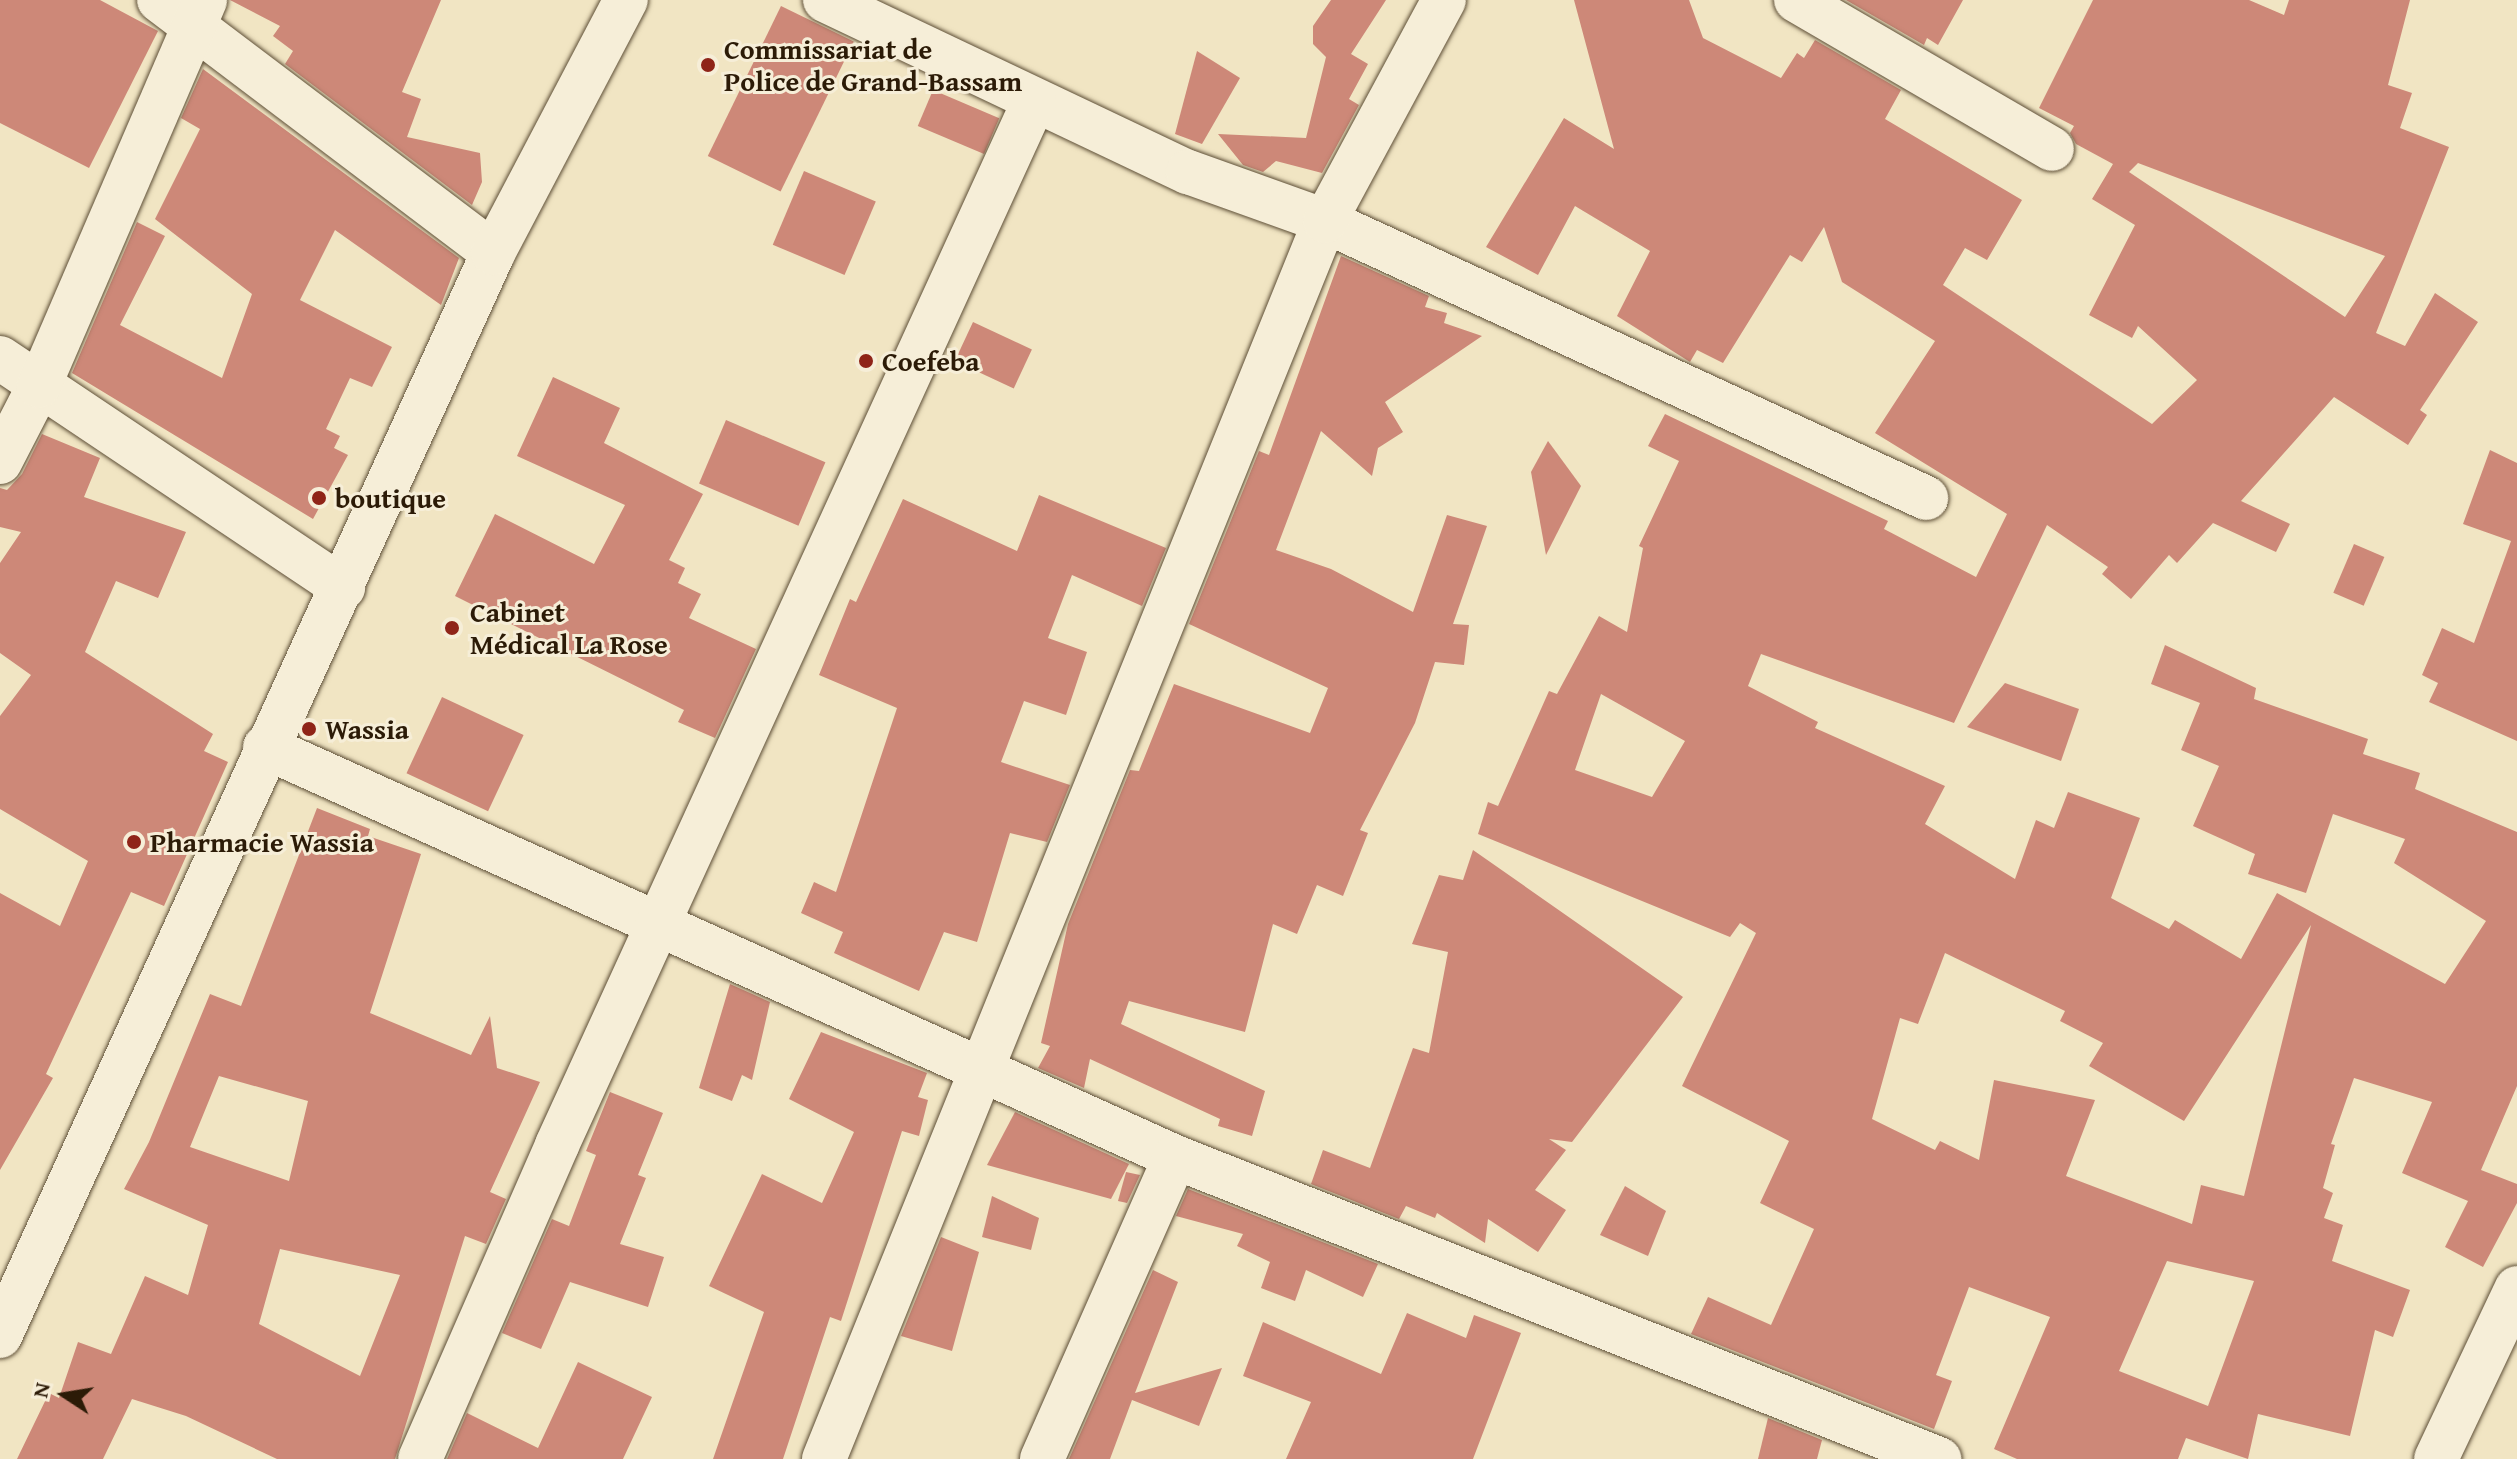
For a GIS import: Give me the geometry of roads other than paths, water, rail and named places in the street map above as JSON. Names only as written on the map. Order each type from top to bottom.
[{"type":"street","points":[[0,1336],[12,1276],[343,588],[493,253],[626,0]]},
{"type":"street","points":[[825,0],[1188,172],[1325,221],[1926,498]]},
{"type":"street","points":[[824,1459],[1325,221],[1444,0]]},
{"type":"street","points":[[1796,0],[2052,149]]},
{"type":"street","points":[[0,462],[39,386],[186,9],[493,253]]},
{"type":"street","points":[[420,1459],[658,922],[1034,101]]},
{"type":"street","points":[[0,358],[343,588]]},
{"type":"street","points":[[265,747],[1175,1157],[1939,1459]]},
{"type":"street","points":[[1042,1459],[1175,1157]]},
{"type":"street","points":[[2436,1459],[2517,1288]]},
{"type":"place","name":"Commissariat de Police de Grand-Bassam","points":[[708,65]]},
{"type":"place","name":"Coefeba","points":[[866,361]]},
{"type":"place","name":"boutique","points":[[319,498]]},
{"type":"place","name":"Cabinet Médical La Rose","points":[[452,628]]},
{"type":"place","name":"Wassia","points":[[309,729]]},
{"type":"place","name":"Pharmacie Wassia","points":[[134,842]]}]
